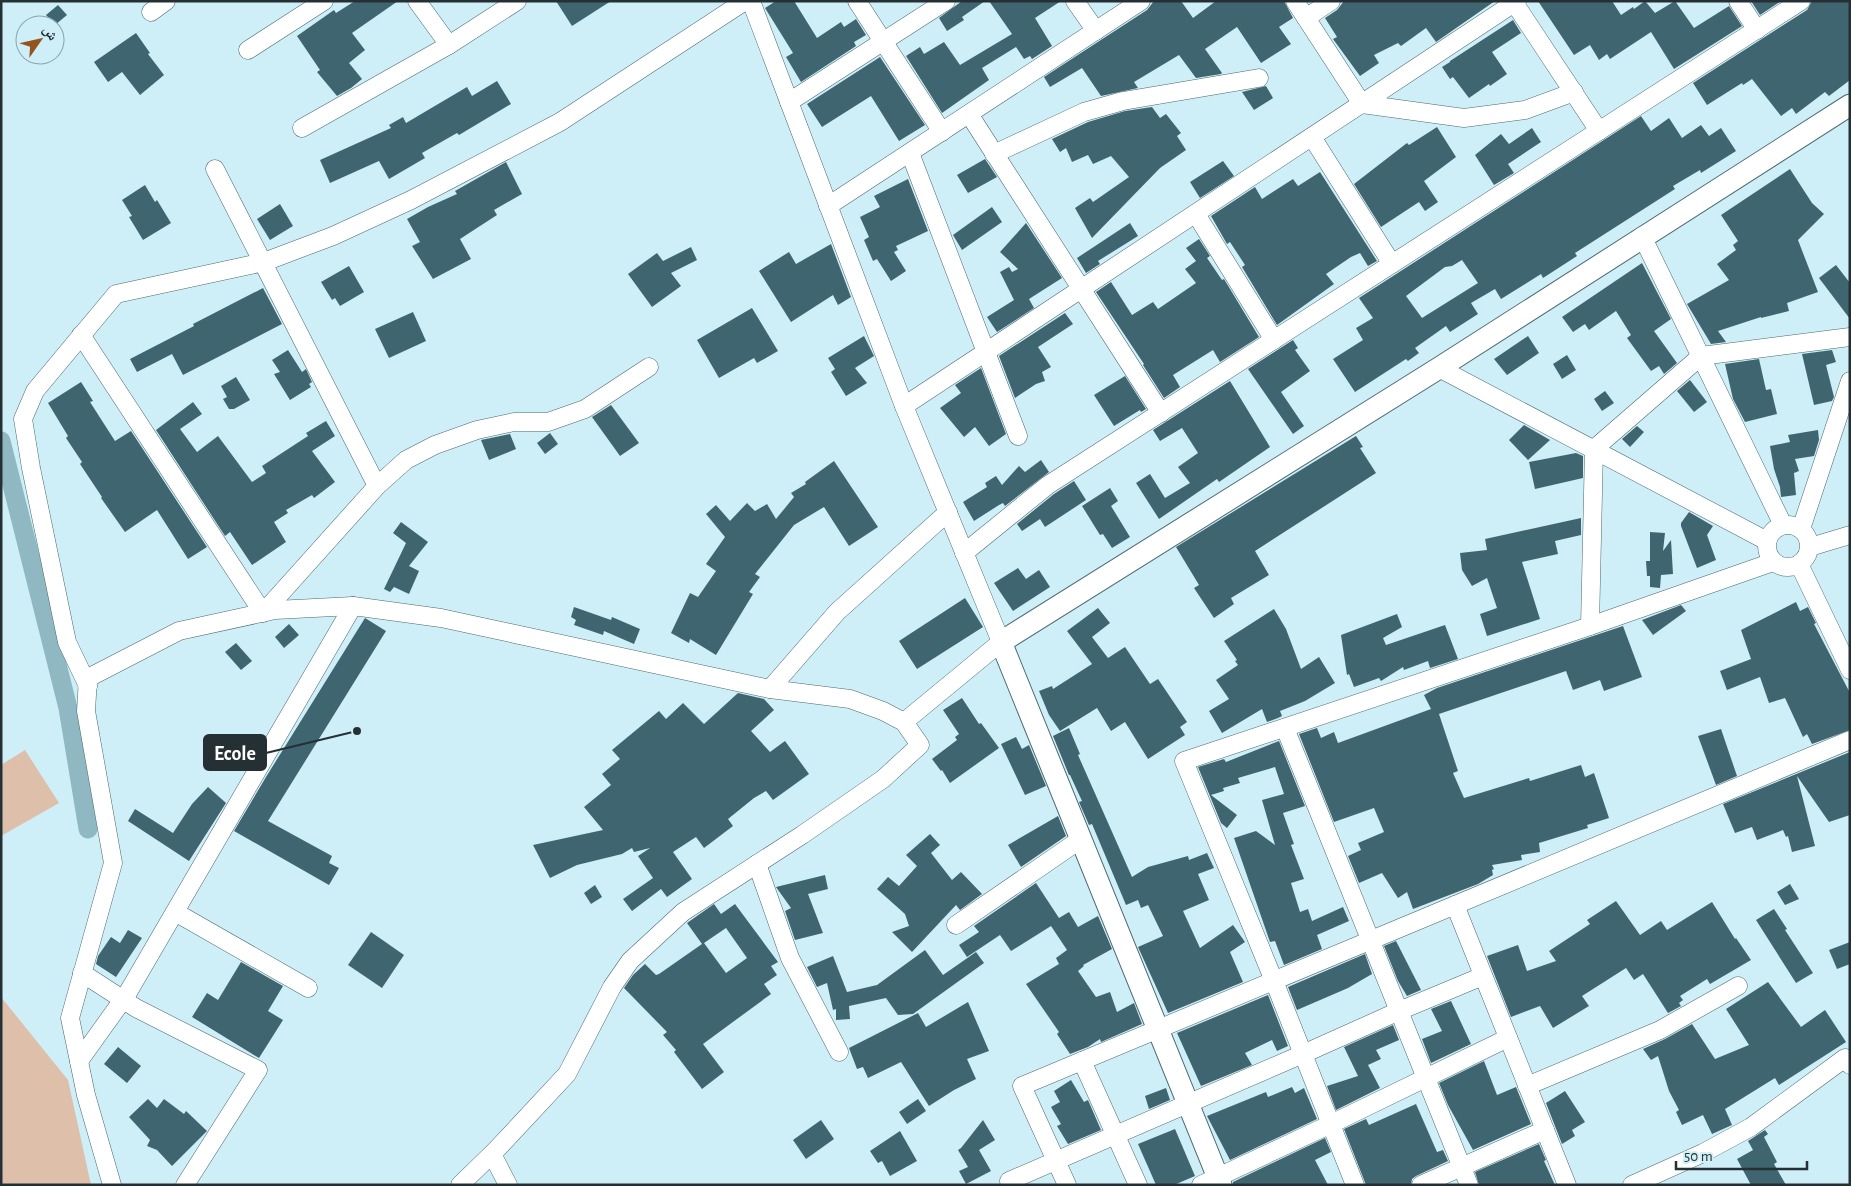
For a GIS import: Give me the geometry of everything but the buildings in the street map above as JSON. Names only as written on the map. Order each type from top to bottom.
[{"type":"street","points":[[151,12],[166,1]]},
{"type":"street","points":[[248,50],[324,1]]},
{"type":"street","points":[[417,1],[449,45]]},
{"type":"street","points":[[302,128],[449,45],[517,1]]},
{"type":"street","points":[[88,686],[67,642],[31,468],[24,419],[35,391],[116,294],[264,262],[333,236],[411,200],[560,122],[745,1]]},
{"type":"street","points":[[751,1],[904,406],[1188,1104],[1213,1182],[1508,1038]]},
{"type":"street","points":[[857,1],[942,132]]},
{"type":"street","points":[[789,102],[946,1]]},
{"type":"street","points":[[1075,1],[1096,31]]},
{"type":"street","points":[[828,206],[1141,1]]},
{"type":"street","points":[[1295,1],[1362,104],[1464,118],[1525,110],[1574,92]]},
{"type":"street","points":[[1306,18],[1331,1]]},
{"type":"street","points":[[1738,1],[1757,30]]},
{"type":"street","points":[[964,553],[1048,485],[1800,1]]},
{"type":"street","points":[[904,406],[1515,2],[1599,131]]},
{"type":"street","points":[[994,154],[1092,110],[1123,101],[1259,78]]},
{"type":"street","points":[[904,722],[1001,642],[1439,368],[1850,104]]},
{"type":"street","points":[[968,114],[1161,413]]},
{"type":"street","points":[[1312,137],[1392,264]]},
{"type":"street","points":[[910,153],[1018,436]]},
{"type":"street","points":[[214,169],[264,262],[377,486]]},
{"type":"street","points":[[1196,214],[1274,340]]},
{"type":"street","points":[[1642,236],[1783,525]]},
{"type":"street","points":[[81,336],[263,613]]},
{"type":"street","points":[[1590,626],[1594,449],[1701,356],[1850,337]]},
{"type":"street","points":[[263,613],[377,486],[406,460],[435,445],[477,430],[514,422],[548,422],[585,409],[649,367]]},
{"type":"street","points":[[1439,368],[1767,541]]},
{"type":"street","points":[[1801,529],[1850,380]]},
{"type":"street","points":[[770,689],[837,612],[948,512]]},
{"type":"street","points":[[1790,524],[1801,529],[1807,534],[1810,547],[1805,559],[1799,564],[1785,568],[1773,562],[1767,548],[1767,541],[1771,533],[1783,525],[1790,524]]},
{"type":"street","points":[[1810,547],[1850,535]]},
{"type":"street","points":[[1355,1185],[1274,980],[1184,761],[1590,626],[1773,562]]},
{"type":"street","points":[[1799,564],[1850,670]]},
{"type":"street","points":[[79,1061],[123,1000],[353,606]]},
{"type":"street","points":[[112,1185],[86,1095],[70,1018],[113,863],[86,712],[88,678],[179,631],[275,610],[353,606],[441,618],[770,689],[850,700],[883,711],[904,722],[920,745],[884,779],[683,912],[630,961],[612,987],[567,1074],[492,1154],[460,1185]]},
{"type":"street","points":[[1285,728],[1469,1185]]},
{"type":"street","points":[[1067,1185],[1022,1086],[1850,740]]},
{"type":"street","points":[[956,925],[1080,839]]},
{"type":"street","points":[[757,864],[790,958],[839,1052]]},
{"type":"street","points":[[1456,905],[1566,1185]]},
{"type":"street","points":[[175,912],[308,988]]},
{"type":"street","points":[[82,973],[136,1008],[258,1070],[185,1185]]},
{"type":"street","points":[[1009,1181],[1483,976]]},
{"type":"street","points":[[1527,1086],[1660,1030],[1738,986]]},
{"type":"street","points":[[1632,1185],[1703,1153],[1751,1126],[1848,1058]]},
{"type":"street","points":[[1082,1061],[1138,1185]]},
{"type":"street","points":[[1421,1185],[1544,1130]]},
{"type":"street","points":[[492,1154],[508,1185]]},
{"type":"shaded area","points":[[25,750],[59,803],[1,836],[1,765]]},
{"type":"shaded area","points":[[1,997],[68,1080],[91,1185],[1,1185]]},
{"type":"waterway","points":[[1,441],[68,708],[88,829]]},
{"type":"place","name":"Ecole","points":[[357,731]]}]
